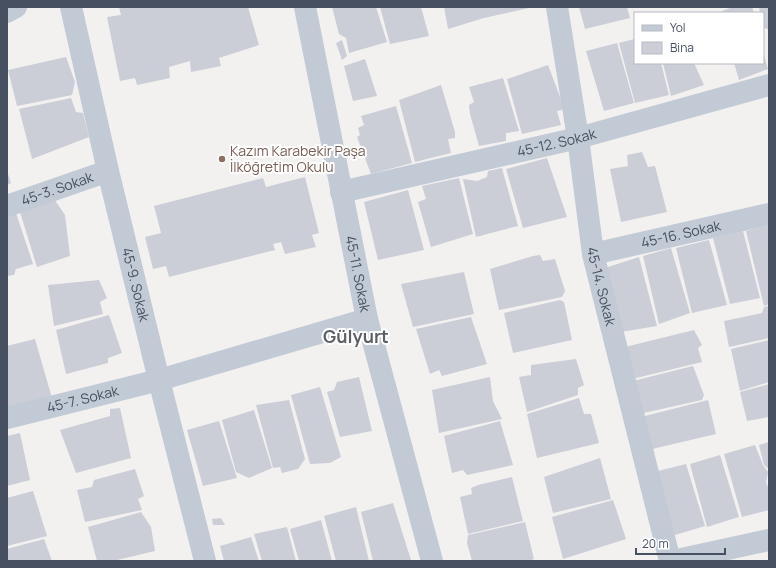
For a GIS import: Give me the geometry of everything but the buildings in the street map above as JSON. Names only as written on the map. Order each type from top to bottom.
[{"type":"street","points":[[7,12],[16,7]]},
{"type":"street","name":"45-9. Sokak","points":[[71,7],[108,171],[205,561]]},
{"type":"street","name":"45-11. Sokak","points":[[305,7],[367,319],[432,561]]},
{"type":"street","name":"45-14. Sokak","points":[[557,7],[578,138],[592,254],[671,561]]},
{"type":"street","name":"45-12. Sokak","points":[[341,192],[578,138],[769,85]]},
{"type":"street","name":"45-3. Sokak","points":[[7,206],[108,171]]},
{"type":"street","name":"45-16. Sokak","points":[[592,254],[769,214]]},
{"type":"street","name":"45-7. Sokak","points":[[7,418],[159,380],[367,319]]},
{"type":"street","points":[[671,561],[769,540]]},
{"type":"place","name":"Kazım Karabekir Paşa İlköğretim Okulu","points":[[222,159]]},
{"type":"district","name":"Gülyurt","points":[[356,337]]}]
